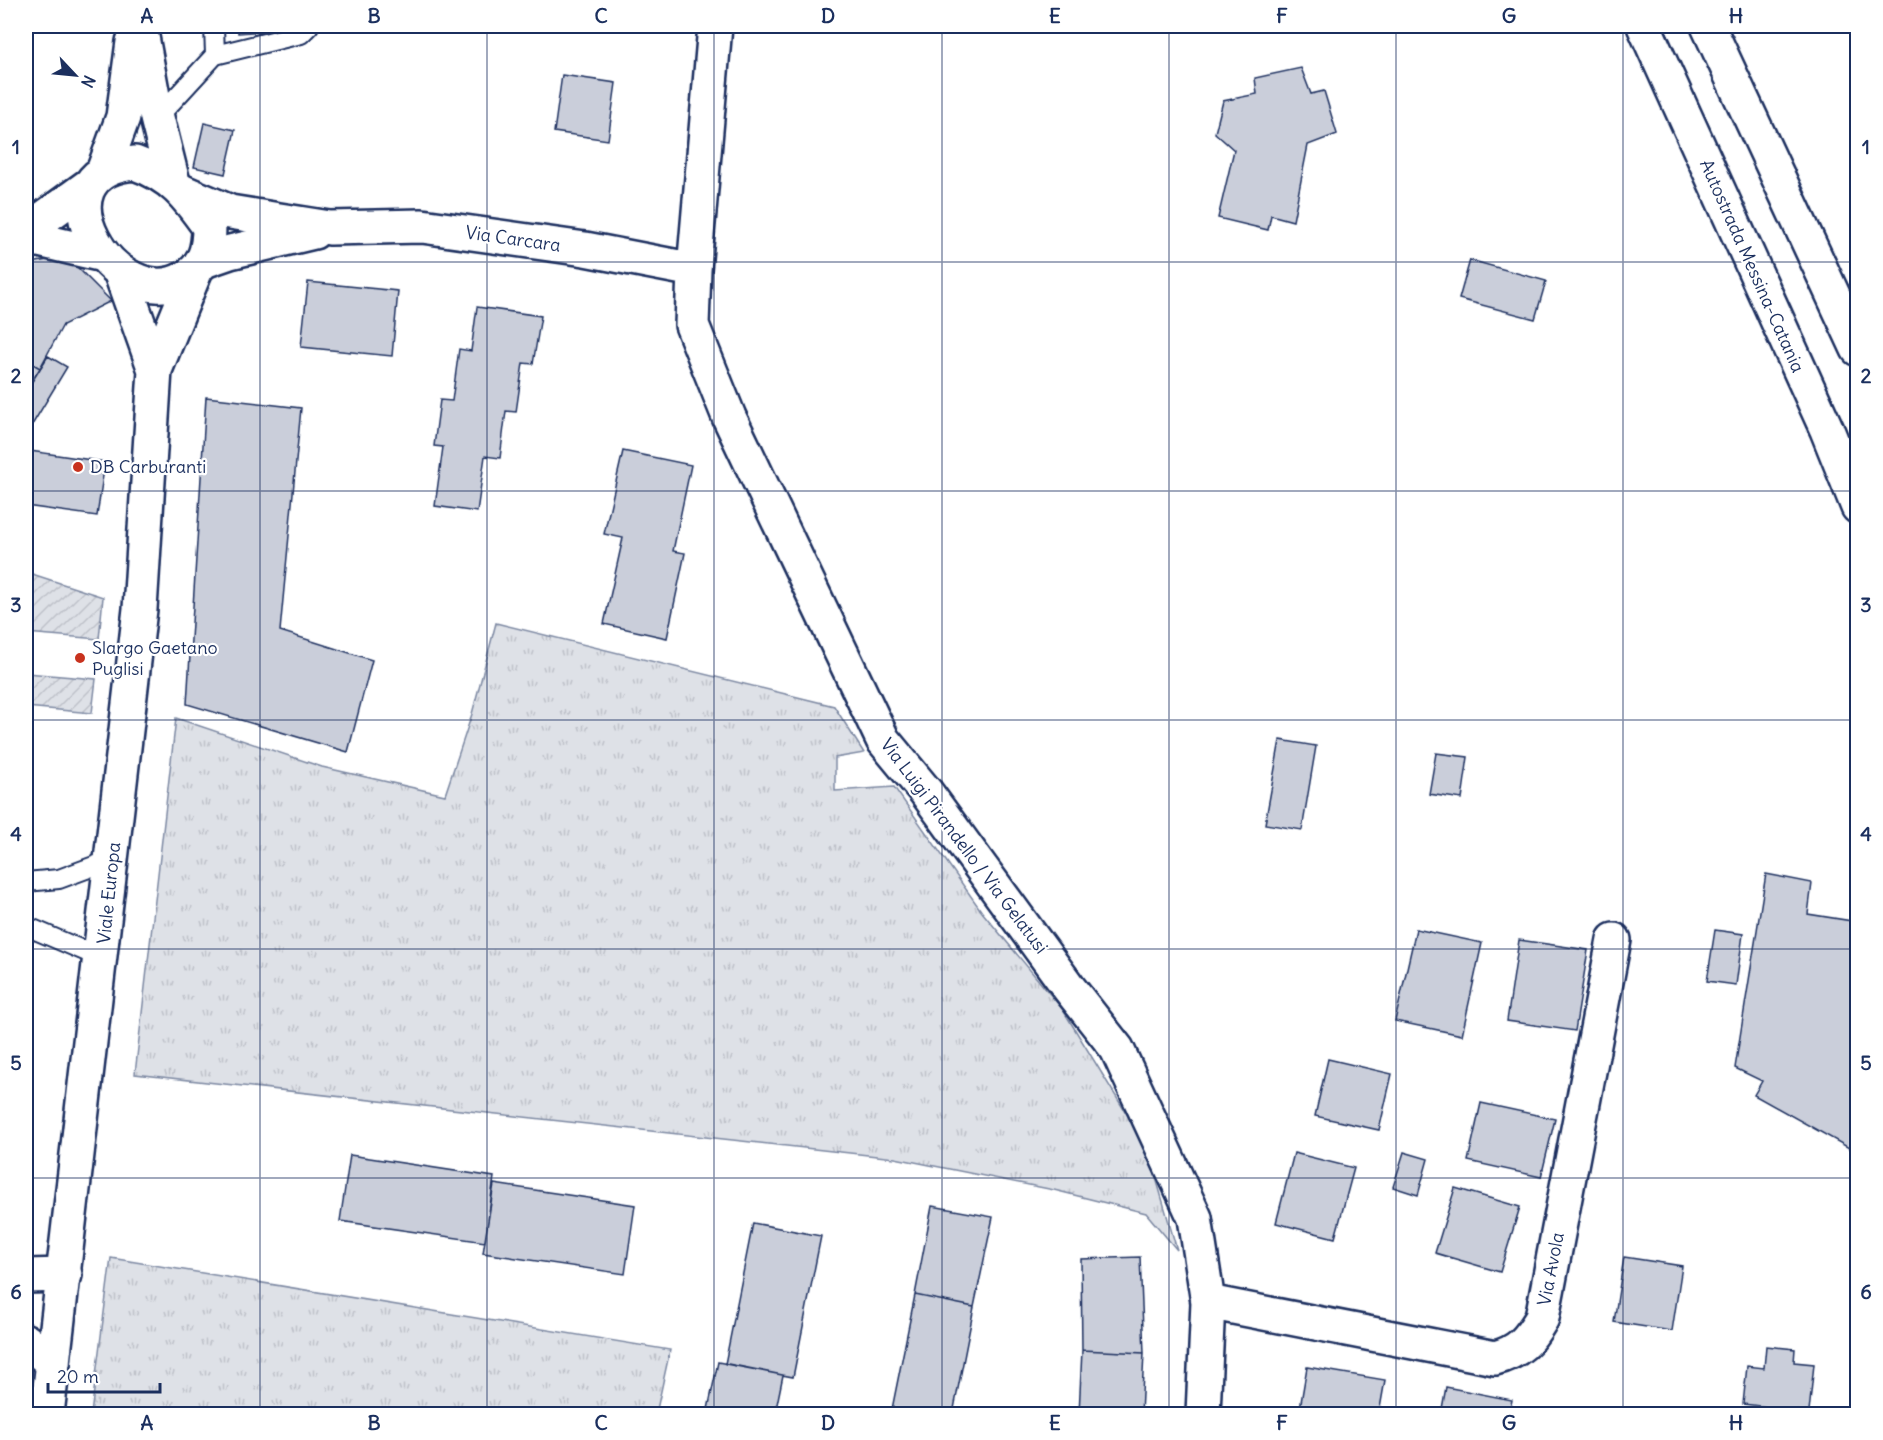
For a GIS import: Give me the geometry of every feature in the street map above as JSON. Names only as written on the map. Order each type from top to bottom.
[{"type":"main road","points":[[137,26],[157,118],[177,186],[209,227],[209,242],[155,370]]},
{"type":"main road","points":[[137,26],[123,117],[97,178],[84,200],[84,221],[112,263],[155,370]]},
{"type":"main road","name":"Via Luigi Pirandello / Via Gelatusi","points":[[715,26],[694,270],[692,325],[725,406],[883,740],[926,792],[1069,988],[1117,1049],[1195,1218],[1208,1302],[1203,1414]]},
{"type":"main road","name":"Autostrada Messina-Catania","points":[[1644,26],[1827,430],[1857,507]]},
{"type":"main road","points":[[1691,26],[1804,236]]},
{"type":"main road","points":[[1708,26],[1857,349]]},
{"type":"main road","points":[[26,231],[97,178],[120,164],[135,163],[157,171],[177,186],[230,212],[330,228]]},
{"type":"main road","name":"Via Carcara","points":[[330,228],[422,226],[585,249],[694,270]]},
{"type":"main road","points":[[26,237],[112,263],[153,285],[174,285],[198,267],[230,252],[330,228]]},
{"type":"main road","name":"Viale Europa","points":[[47,1414],[65,1275],[140,609],[155,370]]},
{"type":"main road","name":"Via Avola","points":[[1208,1302],[1495,1358],[1511,1354],[1529,1340],[1542,1318],[1614,940]]},
{"type":"main road","points":[[26,1275],[65,1275]]},
{"type":"main road","points":[[26,1341],[53,1363]]},
{"type":"lane","points":[[214,26],[215,55]]},
{"type":"lane","points":[[157,118],[215,55],[301,34],[309,26]]},
{"type":"lane","points":[[26,882],[59,879],[112,858]]},
{"type":"lane","points":[[26,927],[101,958]]},
{"type":"green space","points":[[26,572],[103,597],[99,639],[26,633]]},
{"type":"green space","points":[[496,623],[834,706],[864,753],[835,758],[835,791],[894,787],[982,912],[1063,1010],[1147,1147],[1177,1250],[1146,1213],[1054,1190],[895,1158],[135,1074],[176,718],[322,767],[445,795],[472,714]]},
{"type":"green space","points":[[26,673],[96,679],[92,713],[26,707]]},
{"type":"green space","points":[[111,1258],[670,1350],[656,1414],[91,1414]]},
{"type":"building","points":[[238,26],[284,26],[284,30],[238,33]]},
{"type":"building","points":[[1301,68],[1311,94],[1324,91],[1337,134],[1308,145],[1293,221],[1271,215],[1268,230],[1218,218],[1234,150],[1215,133],[1223,101],[1257,94],[1255,78]]},
{"type":"building","points":[[562,75],[616,83],[608,140],[554,132]]},
{"type":"building","points":[[204,123],[235,130],[225,174],[194,167]]},
{"type":"building","points":[[47,260],[77,267],[111,301],[63,325],[40,368],[26,360],[26,264]]},
{"type":"building","points":[[1470,260],[1546,281],[1535,319],[1459,299]]},
{"type":"building","points":[[308,282],[398,291],[392,356],[301,347]]},
{"type":"building","points":[[477,307],[541,316],[533,364],[523,363],[516,412],[506,411],[500,458],[485,456],[477,512],[435,506],[443,447],[434,446],[440,400],[452,401],[459,349],[471,351]]},
{"type":"building","points":[[48,356],[67,367],[26,435],[26,391]]},
{"type":"building","points":[[26,360],[40,368],[26,391]]},
{"type":"building","points":[[206,397],[301,408],[280,631],[372,660],[348,752],[187,704]]},
{"type":"building","points":[[30,451],[105,462],[97,516],[26,506]]},
{"type":"building","points":[[623,451],[691,465],[673,551],[685,553],[667,638],[604,624],[623,538],[604,534]]},
{"type":"building","points":[[1280,740],[1316,746],[1302,830],[1265,824]]},
{"type":"building","points":[[1436,753],[1468,757],[1462,799],[1429,794]]},
{"type":"building","points":[[1766,874],[1812,883],[1808,914],[1858,922],[1858,1153],[1754,1095],[1762,1081],[1735,1068]]},
{"type":"building","points":[[1416,929],[1482,943],[1462,1035],[1395,1021]]},
{"type":"building","points":[[1715,930],[1743,934],[1736,985],[1707,981]]},
{"type":"building","points":[[1519,940],[1588,950],[1575,1031],[1507,1021]]},
{"type":"building","points":[[1328,1059],[1392,1074],[1379,1130],[1315,1116]]},
{"type":"building","points":[[1481,1103],[1555,1119],[1541,1177],[1468,1161]]},
{"type":"building","points":[[1404,1152],[1428,1159],[1418,1195],[1393,1187]]},
{"type":"building","points":[[1294,1153],[1354,1168],[1335,1238],[1276,1223]]},
{"type":"building","points":[[350,1155],[494,1177],[485,1242],[340,1221]]},
{"type":"building","points":[[494,1184],[635,1205],[625,1274],[483,1253]]},
{"type":"building","points":[[1455,1188],[1520,1207],[1500,1272],[1435,1253]]},
{"type":"building","points":[[932,1206],[993,1217],[974,1307],[915,1295]]},
{"type":"building","points":[[753,1223],[821,1236],[793,1377],[725,1364]]},
{"type":"building","points":[[1140,1257],[1144,1353],[1082,1350],[1081,1259]]},
{"type":"building","points":[[1624,1257],[1682,1266],[1672,1331],[1614,1322]]},
{"type":"building","points":[[915,1295],[974,1307],[953,1414],[891,1414]]},
{"type":"building","points":[[1766,1346],[1795,1349],[1794,1362],[1814,1364],[1809,1412],[1743,1404],[1747,1366],[1764,1368]]},
{"type":"building","points":[[1082,1350],[1144,1353],[1141,1414],[1079,1414]]},
{"type":"building","points":[[718,1362],[783,1375],[775,1414],[707,1414]]},
{"type":"building","points":[[1307,1367],[1385,1380],[1379,1414],[1299,1414]]},
{"type":"building","points":[[1446,1387],[1512,1400],[1509,1414],[1441,1414]]},
{"type":"place","name":"DB Carburanti","points":[[78,467]]},
{"type":"place","name":"Slargo Gaetano Puglisi","points":[[80,658]]}]
